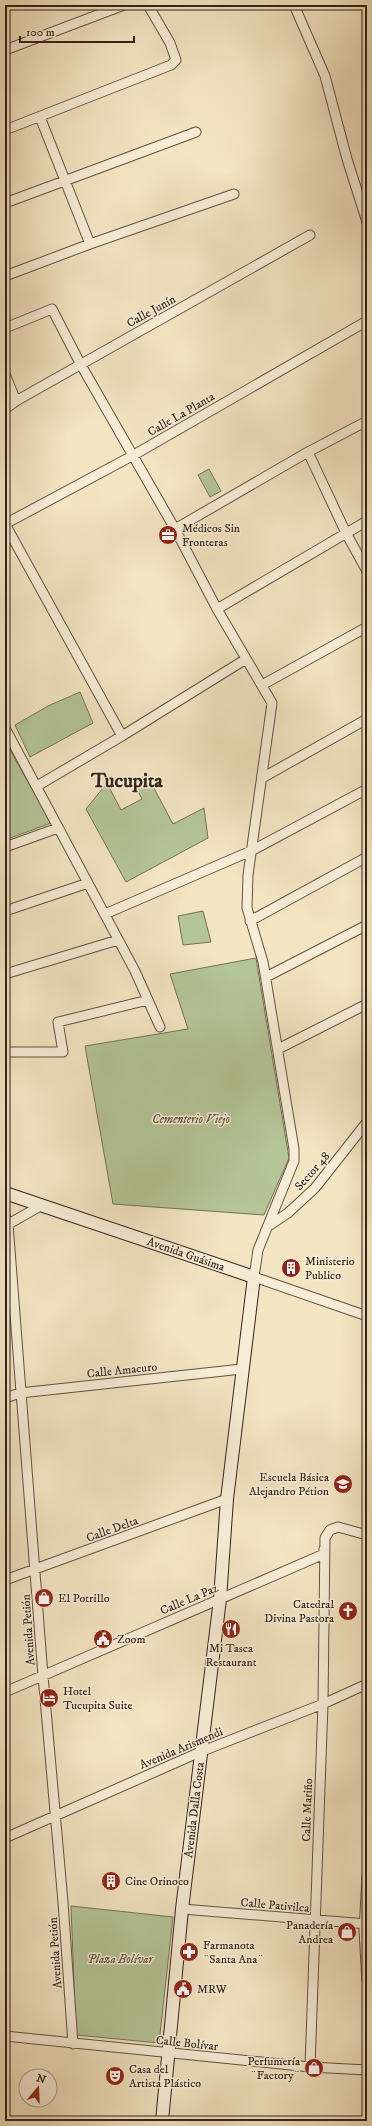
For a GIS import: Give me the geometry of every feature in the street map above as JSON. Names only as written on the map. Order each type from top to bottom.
[{"type":"main road","name":"Avenida Guásima","points":[[5,1193],[254,1276]]},
{"type":"main road","name":"Avenida Dalla Costa","points":[[162,2121],[182,1909],[200,1752],[220,1599],[227,1499],[254,1276]]},
{"type":"street","points":[[5,50],[124,5]]},
{"type":"street","points":[[5,130],[171,65],[176,60],[170,43],[148,5]]},
{"type":"street","points":[[294,5],[325,76],[347,159],[367,222]]},
{"type":"street","points":[[40,117],[90,244]]},
{"type":"street","points":[[5,203],[196,132]]},
{"type":"street","points":[[5,276],[90,244],[234,194]]},
{"type":"street","name":"Calle Junín","points":[[5,409],[16,401],[310,235]]},
{"type":"street","points":[[5,328],[52,309],[81,365],[175,529],[217,609],[272,703],[246,893],[250,921],[263,962],[266,977],[294,1149],[294,1161],[258,1250],[254,1276]]},
{"type":"street","name":"Calle La Planta","points":[[5,524],[132,456],[367,322]]},
{"type":"street","points":[[5,374],[16,401]]},
{"type":"street","points":[[175,529],[308,452],[367,421]]},
{"type":"street","points":[[308,452],[346,533],[367,571]]},
{"type":"street","points":[[217,609],[367,521]]},
{"type":"street","points":[[5,524],[122,736]]},
{"type":"street","points":[[262,685],[367,627]]},
{"type":"street","points":[[37,786],[122,736],[246,659]]},
{"type":"street","points":[[262,778],[367,719]]},
{"type":"street","points":[[5,728],[135,971],[160,1027]]},
{"type":"street","points":[[105,914],[251,852],[367,789]]},
{"type":"street","points":[[5,847],[58,828]]},
{"type":"street","points":[[250,921],[367,857]]},
{"type":"street","points":[[5,911],[88,883]]},
{"type":"street","points":[[266,977],[367,925]]},
{"type":"street","points":[[5,974],[118,940]]},
{"type":"street","points":[[5,1052],[63,1052],[58,1022],[148,1000]]},
{"type":"street","points":[[278,1049],[367,1004]]},
{"type":"street","name":"Sector 48","points":[[267,1228],[288,1213],[316,1188],[367,1122]]},
{"type":"street","points":[[6,1222],[42,1205]]},
{"type":"street","name":"Avenida Petión","points":[[6,1222],[43,1676],[56,1816],[73,2044]]},
{"type":"street","name":"Avenida Guásima","points":[[254,1276],[367,1316]]},
{"type":"street","name":"Calle Amacuro","points":[[5,1398],[20,1393],[242,1369]]},
{"type":"street","name":"Calle Delta","points":[[5,1580],[227,1499]]},
{"type":"street","points":[[324,1554],[325,1538],[330,1530],[338,1527],[367,1535]]},
{"type":"street","name":"Calle La Paz","points":[[5,1692],[324,1554]]},
{"type":"street","name":"Calle Mariño","points":[[310,2067],[323,1704],[324,1554]]},
{"type":"street","name":"Avenida Arismendi","points":[[5,1838],[200,1752],[323,1704],[367,1684]]},
{"type":"street","points":[[367,1876],[367,1981]]},
{"type":"street","name":"Calle Pativilca","points":[[182,1909],[366,1924]]},
{"type":"street","name":"Calle Bolívar","points":[[5,2036],[310,2067],[367,2070]]},
{"type":"green space","points":[[209,469],[221,491],[210,497],[198,475]]},
{"type":"green space","points":[[80,692],[93,723],[30,757],[15,725],[48,706]]},
{"type":"green space","points":[[5,741],[51,823],[5,840]]},
{"type":"green space","points":[[147,775],[173,824],[204,808],[208,838],[126,882],[86,809],[107,783],[121,810],[142,799],[133,782]]},
{"type":"green space","points":[[203,911],[211,942],[183,945],[178,916]]},
{"type":"green space","name":"Cementerio Viejo","points":[[256,958],[289,1158],[264,1215],[113,1204],[85,1046],[188,1029],[170,974]]},
{"type":"green space","name":"Plaza Bolívar","points":[[71,1906],[173,1917],[159,2043],[76,2035]]},
{"type":"place","name":"Médicos Sin Fronteras","points":[[168,535]]},
{"type":"place","name":"Ministerio Publico","points":[[291,1268]]},
{"type":"place","name":"Escuela Básica Alejandro Pétion","points":[[343,1484]]},
{"type":"place","name":"El Potrillo","points":[[44,1598]]},
{"type":"place","name":"Catedral Divina Pastora","points":[[348,1611]]},
{"type":"place","name":"Mi Tasca Restaurant","points":[[231,1629]]},
{"type":"place","name":"Zoom","points":[[103,1639]]},
{"type":"place","name":"Hotel Tucupita Suite","points":[[49,1698]]},
{"type":"place","name":"Cine Orinoco","points":[[111,1881]]},
{"type":"place","name":"Panadería Andrea","points":[[347,1932]]},
{"type":"place","name":"Farmanota ¨Santa Ana¨","points":[[189,1952]]},
{"type":"place","name":"MRW","points":[[183,1989]]},
{"type":"place","name":"Perfumería ¨Factory¨","points":[[314,2068]]},
{"type":"place","name":"Casa del Artista Plástico","points":[[115,2076]]},
{"type":"district","name":"Tucupita","points":[[127,780]]}]
